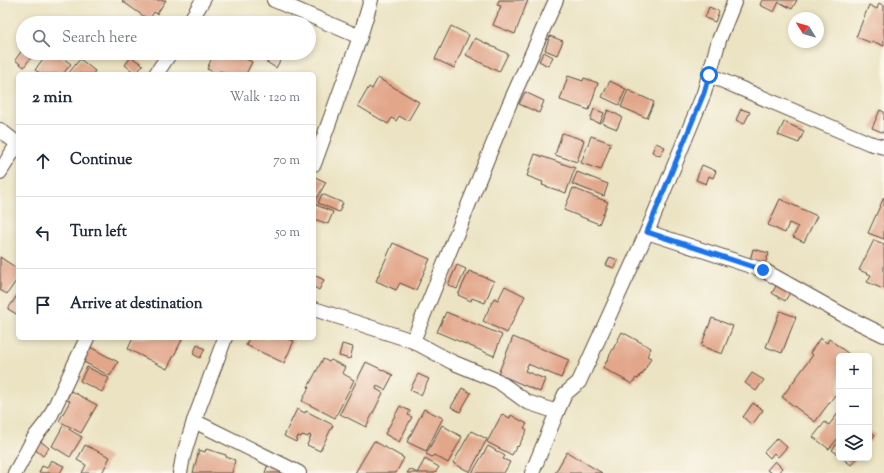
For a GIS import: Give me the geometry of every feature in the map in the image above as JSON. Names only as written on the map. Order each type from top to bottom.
[{"type":"street","points":[[193,16],[203,0]]},
{"type":"street","points":[[274,0],[311,16]]},
{"type":"street","points":[[316,158],[372,0]]},
{"type":"street","points":[[413,341],[508,105],[556,0]]},
{"type":"street","points":[[532,473],[565,394],[578,382],[647,232],[704,93],[719,40],[735,0]]},
{"type":"street","points":[[316,18],[360,37]]},
{"type":"street","points":[[157,72],[165,60]]},
{"type":"street","points":[[709,75],[869,143],[884,147]]},
{"type":"street","points":[[0,130],[16,142]]},
{"type":"street","points":[[0,172],[16,147]]},
{"type":"street","points":[[647,232],[763,270],[845,316],[884,335]]},
{"type":"street","points":[[316,310],[413,341],[452,362],[498,381],[527,402],[557,412]]},
{"type":"street","points":[[15,473],[34,438],[49,419],[86,340]]},
{"type":"street","points":[[180,473],[183,457],[194,421],[224,340]]},
{"type":"street","points":[[194,421],[299,473]]},
{"type":"building","points":[[166,0],[157,14],[154,12],[152,16],[143,16],[122,1]]},
{"type":"building","points":[[499,0],[528,0],[515,34],[493,25],[501,6],[497,5]]},
{"type":"building","points":[[762,0],[797,0],[792,9],[779,2],[774,12],[760,5]]},
{"type":"building","points":[[879,3],[884,6],[884,46],[856,37],[869,5],[877,9]]},
{"type":"building","points":[[709,7],[719,11],[715,22],[705,18]]},
{"type":"building","points":[[451,26],[469,35],[454,68],[435,59]]},
{"type":"building","points":[[550,36],[563,41],[557,55],[545,50]]},
{"type":"building","points":[[475,38],[508,54],[499,72],[466,55]]},
{"type":"building","points":[[544,52],[553,57],[548,66],[539,61]]},
{"type":"building","points":[[16,59],[16,60],[29,60],[24,67],[15,60]]},
{"type":"building","points":[[42,60],[66,60],[71,64],[65,72],[38,72],[35,70]]},
{"type":"building","points":[[79,60],[95,71],[94,72],[70,72]]},
{"type":"building","points":[[129,60],[136,60],[143,65],[138,72],[134,72],[125,65]]},
{"type":"building","points":[[211,60],[248,60],[252,62],[247,72],[214,72],[207,69]]},
{"type":"building","points":[[264,60],[280,60],[276,68]]},
{"type":"building","points":[[568,76],[583,81],[584,78],[598,83],[589,110],[560,100]]},
{"type":"building","points":[[378,78],[419,102],[408,121],[399,116],[396,121],[392,118],[388,124],[358,106],[369,87],[372,89]]},
{"type":"building","points":[[610,81],[626,89],[619,105],[602,97]]},
{"type":"building","points":[[628,90],[654,102],[647,118],[621,107]]},
{"type":"building","points":[[525,92],[544,101],[539,113],[519,104]]},
{"type":"building","points":[[594,109],[604,113],[600,123],[590,120]]},
{"type":"building","points":[[741,109],[750,112],[744,124],[736,120]]},
{"type":"building","points":[[608,110],[622,117],[617,129],[602,123]]},
{"type":"building","points":[[880,110],[884,112],[884,133],[872,128]]},
{"type":"building","points":[[784,122],[804,131],[799,143],[778,135]]},
{"type":"building","points":[[562,133],[584,140],[577,162],[555,155]]},
{"type":"building","points":[[591,136],[611,143],[601,170],[581,163]]},
{"type":"building","points":[[656,143],[665,147],[660,156],[652,152]]},
{"type":"building","points":[[535,154],[575,168],[566,193],[542,185],[543,182],[527,176]]},
{"type":"building","points":[[702,165],[716,171],[713,178],[709,176],[706,184],[696,180]]},
{"type":"building","points":[[577,172],[608,184],[604,196],[572,184]]},
{"type":"building","points":[[316,177],[326,182],[316,200]]},
{"type":"building","points":[[573,188],[608,202],[599,224],[564,210]]},
{"type":"building","points":[[322,194],[343,203],[339,212],[318,203]]},
{"type":"building","points":[[884,197],[884,239],[868,233]]},
{"type":"building","points":[[780,199],[817,216],[804,242],[793,237],[798,227],[789,223],[785,233],[768,225]]},
{"type":"building","points":[[316,205],[333,212],[328,224],[316,220]]},
{"type":"building","points":[[874,240],[884,244],[883,289],[867,282],[871,275],[859,270]]},
{"type":"building","points":[[393,243],[430,259],[416,290],[400,283],[396,290],[376,281]]},
{"type":"building","points":[[753,249],[769,253],[765,264],[750,260]]},
{"type":"building","points":[[0,257],[16,268],[16,281],[7,294],[0,290]]},
{"type":"building","points":[[610,257],[618,260],[614,268],[606,265]]},
{"type":"building","points":[[457,265],[466,269],[457,289],[448,285]]},
{"type":"building","points":[[469,271],[494,281],[485,303],[472,298],[471,301],[458,295]]},
{"type":"building","points":[[316,276],[324,280],[319,290],[316,288]]},
{"type":"building","points":[[779,281],[792,289],[785,301],[772,293]]},
{"type":"building","points":[[505,286],[525,296],[507,333],[483,321],[494,298],[498,300]]},
{"type":"building","points":[[16,297],[16,314],[8,309]]},
{"type":"building","points":[[780,311],[796,317],[782,353],[766,347]]},
{"type":"building","points":[[446,312],[502,335],[494,356],[437,332]]},
{"type":"building","points":[[712,318],[733,326],[722,354],[701,346]]},
{"type":"building","points":[[622,332],[651,348],[647,356],[651,358],[642,375],[641,374],[638,379],[636,378],[632,384],[603,368]]},
{"type":"building","points":[[513,337],[569,360],[561,378],[528,364],[525,371],[545,379],[540,392],[498,374]]},
{"type":"building","points":[[820,338],[827,343],[829,339],[848,353],[836,353],[836,396],[815,422],[782,397],[813,355],[810,353]]},
{"type":"building","points":[[132,340],[182,340],[167,369],[128,349]]},
{"type":"building","points":[[248,340],[294,341],[284,363],[246,345]]},
{"type":"building","points":[[342,344],[353,347],[350,359],[339,356]]},
{"type":"building","points":[[197,345],[205,349],[200,358],[193,354]]},
{"type":"building","points":[[88,346],[118,362],[110,376],[80,360]]},
{"type":"building","points":[[323,359],[329,362],[331,360],[345,367],[342,373],[354,380],[335,418],[302,401]]},
{"type":"building","points":[[366,362],[393,375],[385,390],[377,386],[376,389],[383,393],[366,427],[340,414]]},
{"type":"building","points":[[87,367],[109,378],[102,392],[80,381]]},
{"type":"building","points":[[752,373],[764,380],[756,391],[745,383]]},
{"type":"building","points":[[418,374],[429,379],[421,395],[410,390]]},
{"type":"building","points":[[462,388],[471,393],[460,412],[451,407]]},
{"type":"building","points":[[71,391],[97,405],[81,433],[59,421],[70,401],[66,400]]},
{"type":"building","points":[[753,403],[763,410],[752,425],[743,417]]},
{"type":"building","points":[[400,406],[410,411],[408,415],[412,417],[399,442],[385,434]]},
{"type":"building","points":[[297,409],[305,413],[306,411],[333,425],[320,451],[307,445],[311,436],[309,435],[308,437],[302,435],[301,437],[298,436],[296,442],[284,436]]},
{"type":"building","points":[[424,409],[443,418],[426,451],[407,442]]},
{"type":"building","points":[[502,414],[510,418],[511,415],[527,424],[524,428],[527,430],[512,455],[487,442]]},
{"type":"building","points":[[836,416],[836,441],[829,449],[813,437],[825,422],[829,425]]},
{"type":"building","points":[[442,425],[462,437],[448,463],[434,455],[432,457],[426,454]]},
{"type":"building","points":[[63,426],[82,437],[70,457],[52,446]]},
{"type":"building","points":[[471,431],[487,439],[470,472],[453,463]]},
{"type":"building","points":[[777,438],[787,447],[778,457],[774,453],[770,458],[764,452]]},
{"type":"building","points":[[38,439],[49,448],[43,456],[32,447]]},
{"type":"building","points":[[374,441],[404,458],[396,473],[355,473]]},
{"type":"building","points":[[85,445],[110,457],[102,473],[82,473],[86,465],[77,460]]},
{"type":"building","points":[[836,445],[836,453],[832,450]]},
{"type":"building","points":[[488,446],[505,456],[503,459],[510,462],[504,473],[472,473]]},
{"type":"building","points":[[206,449],[226,455],[226,457],[235,460],[232,473],[193,473],[199,450],[205,452]]},
{"type":"building","points":[[567,452],[602,473],[555,473]]},
{"type":"building","points":[[425,459],[439,467],[435,473],[417,473]]},
{"type":"building","points":[[51,460],[64,466],[60,473],[39,473],[42,466],[47,468]]},
{"type":"building","points":[[775,461],[782,468],[778,473],[771,473],[767,470]]},
{"type":"building","points":[[846,461],[854,461],[851,465]]},
{"type":"building","points":[[268,464],[285,473],[265,473]]},
{"type":"building","points":[[410,469],[417,473],[407,473]]},
{"type":"route","points":[[709,75],[704,93],[647,232],[763,270]]}]
